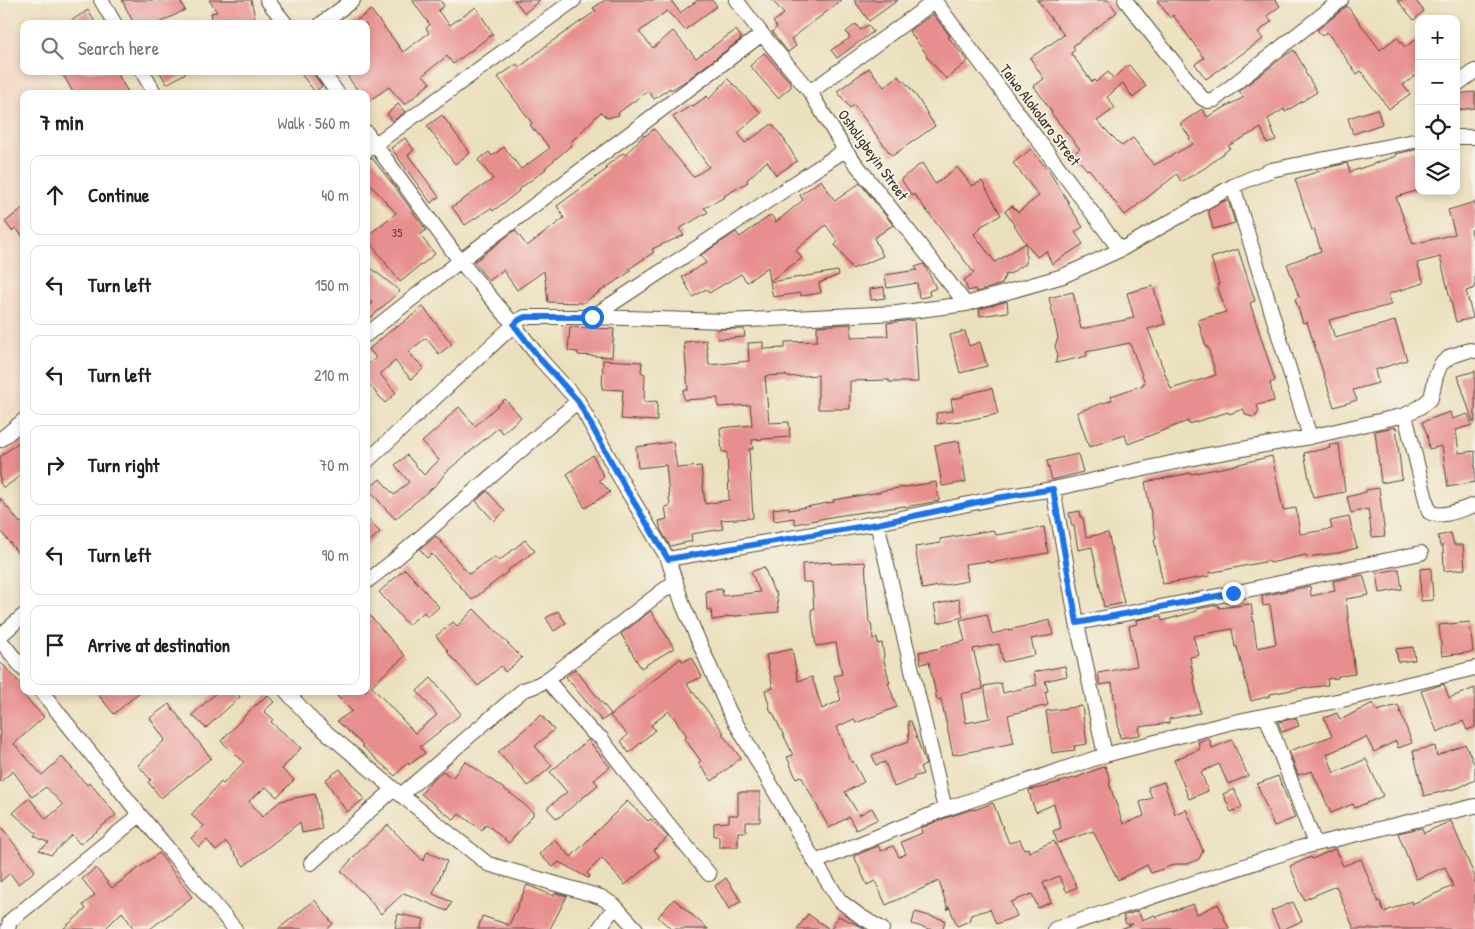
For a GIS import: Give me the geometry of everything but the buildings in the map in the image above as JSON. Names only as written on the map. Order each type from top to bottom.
[{"type":"street","points":[[101,0],[114,20]]},
{"type":"street","points":[[266,0],[283,20]]},
{"type":"street","points":[[326,20],[353,0]]},
{"type":"street","points":[[574,0],[371,148],[460,261],[541,360],[578,401],[625,487],[668,559],[683,605],[729,711],[815,862],[840,900],[860,916],[882,929]]},
{"type":"street","name":"Osholigbeyin Street","points":[[736,0],[810,92],[845,150],[966,304]]},
{"type":"street","points":[[1125,0],[1202,98],[1208,101],[1214,100],[1326,4],[1341,0]]},
{"type":"street","points":[[810,92],[934,1]]},
{"type":"street","name":"Taiwo Alokolaro Street","points":[[934,1],[1120,250]]},
{"type":"street","points":[[370,332],[460,261],[762,34]]},
{"type":"street","points":[[1460,82],[1475,71]]},
{"type":"street","points":[[144,75],[153,90]]},
{"type":"street","points":[[325,75],[335,90]]},
{"type":"street","points":[[1460,137],[1475,137]]},
{"type":"street","points":[[370,458],[519,320],[525,317],[727,321],[897,313],[966,304],[1063,276],[1120,250],[1233,186],[1271,170],[1415,141]]},
{"type":"street","points":[[592,317],[845,150]]},
{"type":"street","points":[[1233,186],[1310,437]]},
{"type":"street","points":[[668,559],[877,524],[997,498],[1053,489],[1204,456],[1310,437],[1405,415],[1420,407],[1431,398],[1441,364],[1451,356],[1470,350],[1475,351]]},
{"type":"street","points":[[370,579],[578,401]]},
{"type":"street","points":[[1405,415],[1429,512],[1434,515],[1442,514],[1475,505]]},
{"type":"street","points":[[0,440],[20,423]]},
{"type":"street","points":[[1053,489],[1077,623],[1105,755]]},
{"type":"street","points":[[877,524],[945,809]]},
{"type":"street","points":[[1077,623],[1233,593],[1421,553]]},
{"type":"street","points":[[311,863],[523,690],[547,680],[676,581]]},
{"type":"street","points":[[0,636],[20,618]]},
{"type":"street","points":[[0,640],[20,665]]},
{"type":"street","points":[[815,862],[945,809],[1105,755],[1229,723],[1346,699],[1475,668]]},
{"type":"street","points":[[547,680],[592,732],[602,738],[634,782],[709,874]]},
{"type":"street","points":[[44,695],[140,815],[236,929]]},
{"type":"street","points":[[290,695],[313,721],[397,792],[488,864],[601,897],[615,906],[636,929]]},
{"type":"street","points":[[1266,716],[1315,844]]},
{"type":"street","points":[[1055,929],[1299,848],[1475,806]]},
{"type":"street","points":[[8,929],[10,921],[140,815]]},
{"type":"street","points":[[599,929],[615,906]]},
{"type":"shaded area","points":[[0,5],[20,32],[20,75],[49,75],[58,90],[20,90],[20,408],[0,424]]},
{"type":"route","points":[[592,317],[525,317],[514,325],[541,360],[578,401],[625,487],[668,559],[877,524],[997,498],[1053,489],[1077,623],[1233,593]]}]
